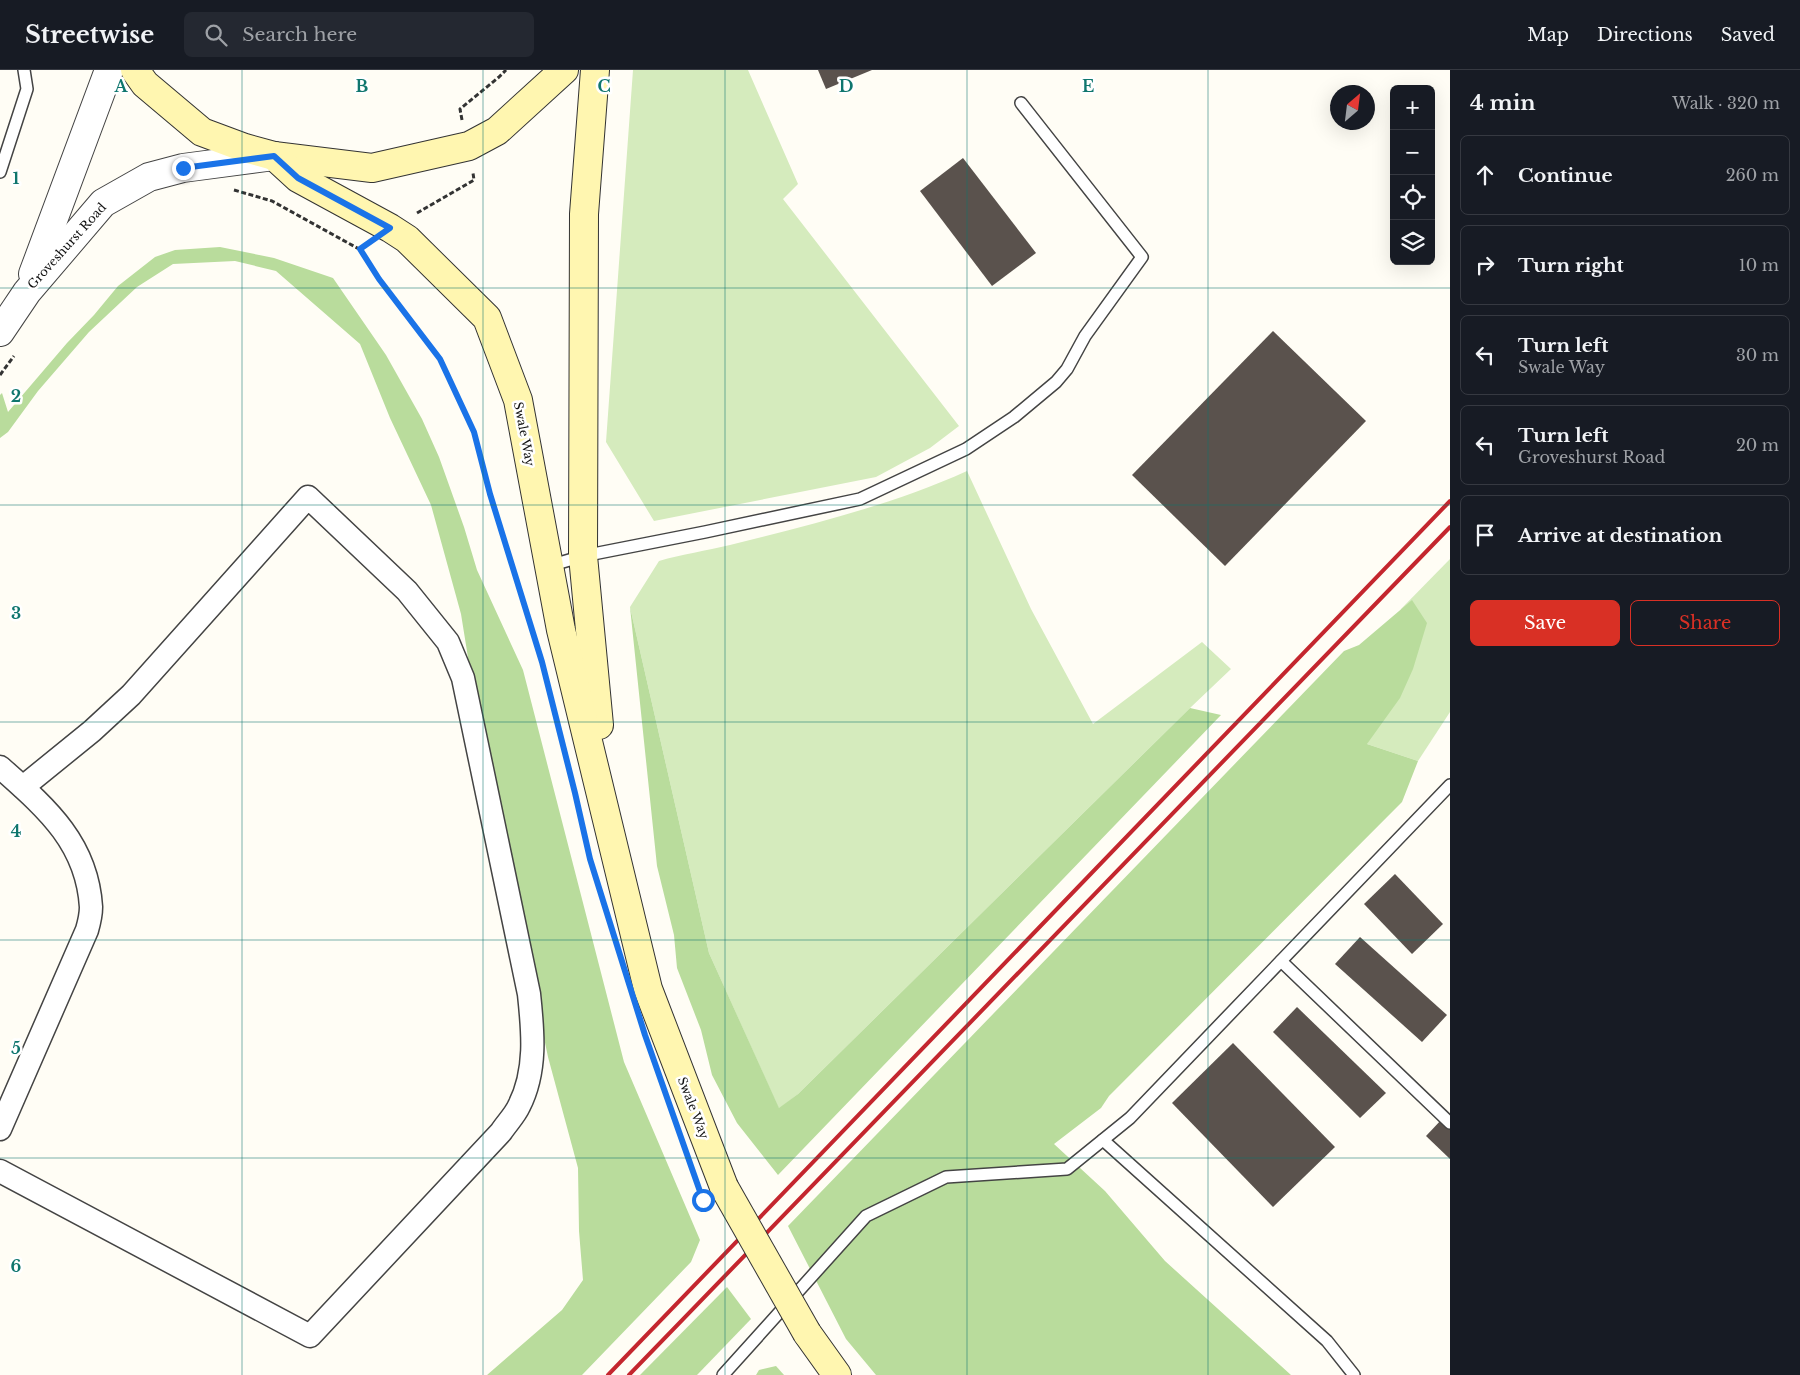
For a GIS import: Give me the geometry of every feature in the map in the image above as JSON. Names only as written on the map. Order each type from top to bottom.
[{"type":"main road","points":[[135,70],[145,84],[202,132],[245,148],[274,156],[372,168],[469,146],[497,131],[564,70]]},
{"type":"main road","name":"Swale Way","points":[[595,70],[584,214],[583,556],[607,817]]},
{"type":"main road","name":"Swale Way","points":[[274,156],[298,178],[390,228],[406,239],[487,318],[518,400],[561,630],[648,989],[724,1187],[807,1333],[837,1375]]},
{"type":"street","name":"Groveshurst Road","points":[[26,292],[109,70]]},
{"type":"street","name":"Groveshurst Road","points":[[26,292],[103,203],[149,177],[183,168],[274,156]]},
{"type":"street","points":[[8,342],[26,292]]},
{"type":"street","points":[[0,1171],[310,1336],[501,1132],[519,1106],[528,1084],[534,1042],[529,994],[463,678],[452,651],[448,642],[407,591],[308,497],[131,694],[92,731],[23,787]]},
{"type":"street","points":[[0,767],[45,808],[68,836],[83,867],[91,908],[87,930],[0,1130]]},
{"type":"lane","points":[[0,172],[27,89],[24,70]]},
{"type":"lane","points":[[549,566],[583,556],[860,499],[966,449],[1014,418],[1056,382],[1067,370],[1085,336],[1142,256],[1021,103]]},
{"type":"lane","points":[[722,1375],[866,1216],[946,1178],[1067,1169],[1103,1140],[1130,1118],[1450,785]]},
{"type":"lane","points":[[1281,961],[1450,1123]]},
{"type":"lane","points":[[1103,1140],[1326,1341],[1354,1375]]},
{"type":"path","points":[[390,228],[474,180],[469,146],[460,109],[506,70]]},
{"type":"path","points":[[228,190],[236,190],[272,201],[360,249],[379,279],[440,359],[474,432],[490,494],[530,625]]},
{"type":"path","points":[[0,376],[8,342]]},
{"type":"green space","points":[[633,70],[748,70],[798,184],[783,199],[959,426],[930,448],[876,477],[654,521],[606,442]]},
{"type":"green space","points":[[220,247],[274,258],[333,278],[386,355],[422,419],[439,457],[477,570],[523,670],[624,1062],[700,1240],[691,1262],[582,1375],[487,1375],[562,1310],[583,1280],[579,1231],[578,1168],[548,1057],[480,732],[461,614],[431,505],[390,418],[360,344],[276,271],[235,261],[173,264],[137,287],[89,332],[38,391],[8,432],[0,438],[0,395],[2,393],[8,412],[118,286],[155,257],[175,250]]},
{"type":"green space","points":[[967,471],[1031,609],[1093,724],[1202,642],[1231,669],[798,1094],[779,1109],[709,953],[630,607],[659,561],[790,530],[850,513],[910,494]]},
{"type":"green space","points":[[1450,559],[1450,712],[1418,761],[1367,744],[1401,609]]},
{"type":"green space","points":[[1412,600],[1427,623],[1413,669],[1400,698],[1367,744],[1418,761],[1402,802],[1109,1096],[1101,1108],[1054,1144],[1105,1191],[1165,1261],[1291,1375],[876,1375],[846,1339],[788,1226],[1344,651],[1359,645]]},
{"type":"green space","points":[[630,607],[709,953],[779,1108],[798,1094],[1190,708],[1221,715],[778,1175],[737,1123],[712,1075],[701,1030],[677,968],[674,935],[657,866]]},
{"type":"green space","points":[[727,1287],[751,1319],[697,1375],[640,1375]]},
{"type":"green space","points":[[776,1366],[784,1375],[756,1375],[759,1370]]},
{"type":"building","points":[[818,70],[872,70],[826,89]]},
{"type":"building","points":[[963,158],[1036,253],[992,286],[920,191]]},
{"type":"building","points":[[1273,331],[1366,421],[1225,566],[1132,475]]},
{"type":"building","points":[[1395,874],[1443,924],[1412,954],[1364,904]]},
{"type":"building","points":[[1360,937],[1447,1015],[1422,1042],[1335,964]]},
{"type":"building","points":[[1297,1007],[1386,1093],[1360,1118],[1273,1032]]},
{"type":"building","points":[[1233,1043],[1335,1147],[1273,1207],[1172,1103]]},
{"type":"building","points":[[1443,1118],[1450,1124],[1450,1159],[1426,1136]]},
{"type":"railway","points":[[608,1375],[1450,501]]},
{"type":"railway","points":[[629,1375],[1450,527]]},
{"type":"route","points":[[183,168],[274,156],[298,178],[390,228],[360,249],[379,279],[440,359],[474,432],[490,494],[542,662],[590,859],[645,1035],[703,1200]]}]
